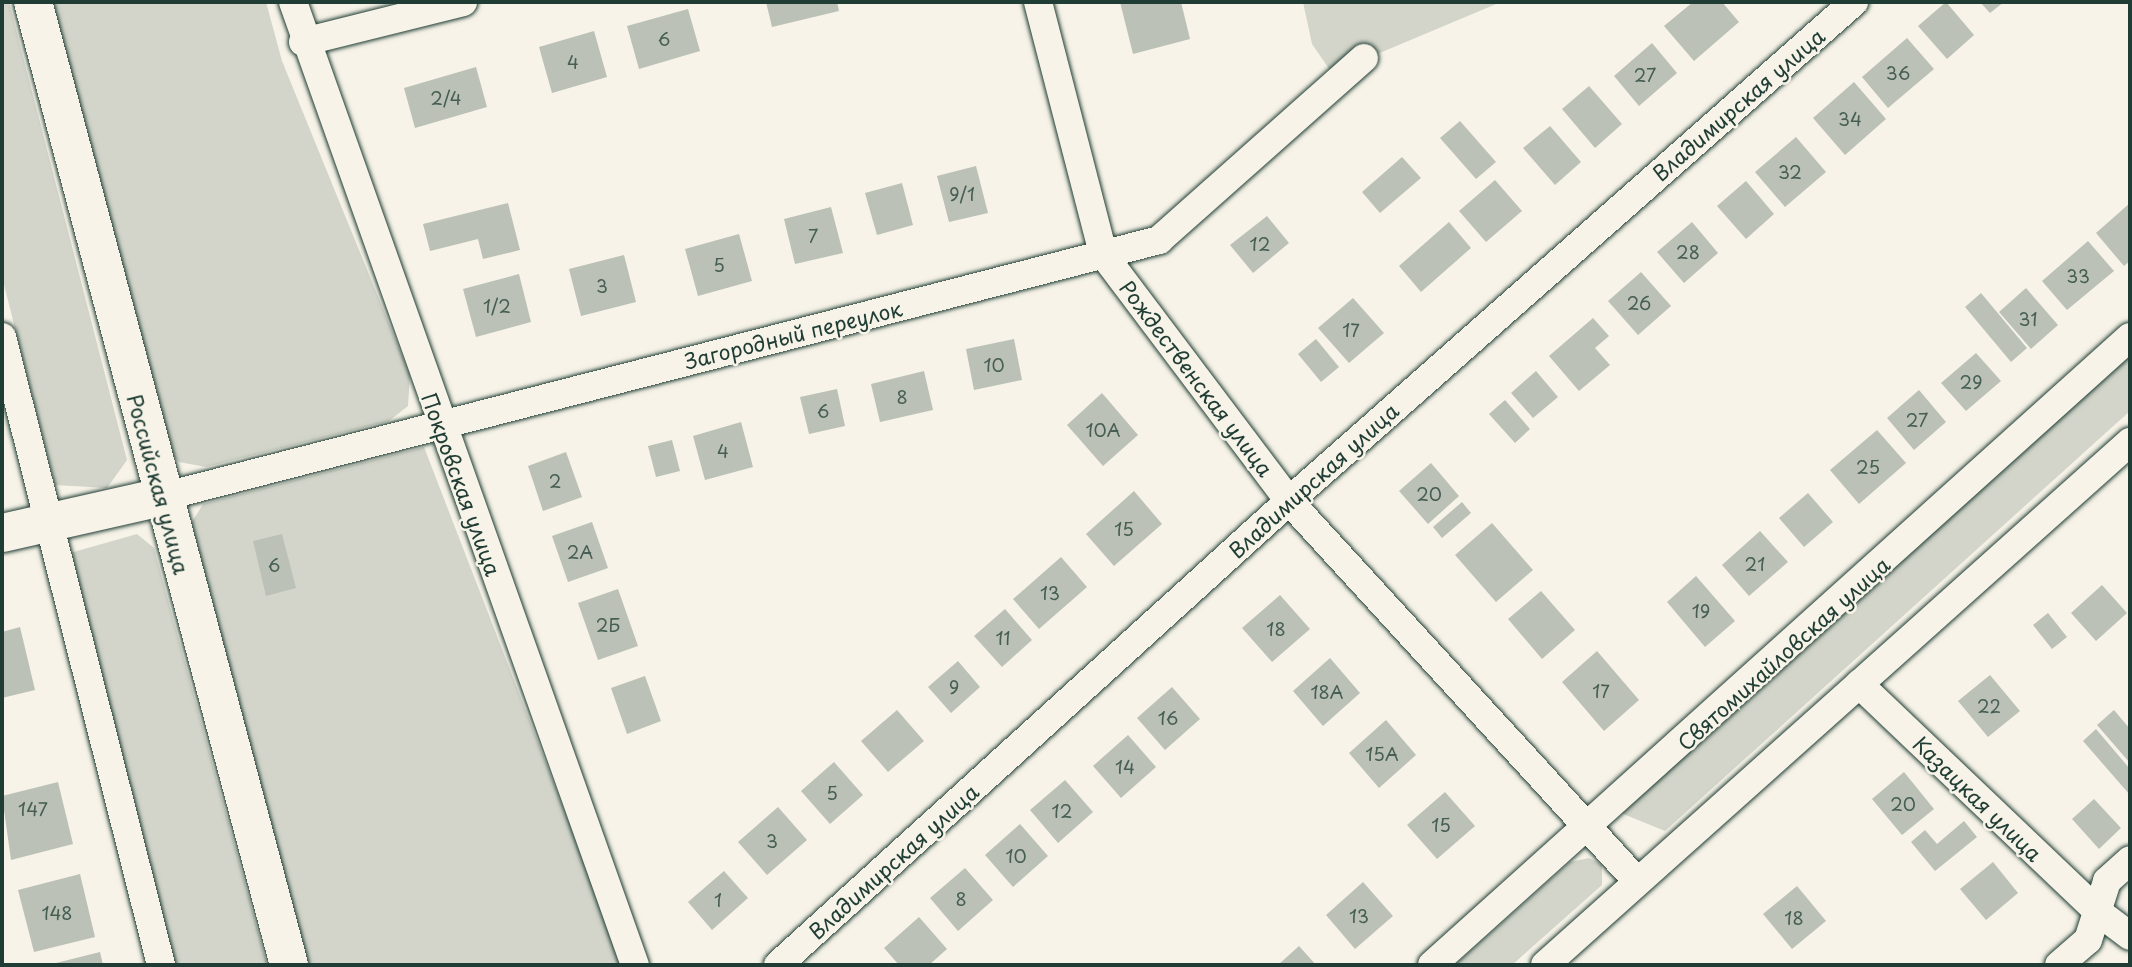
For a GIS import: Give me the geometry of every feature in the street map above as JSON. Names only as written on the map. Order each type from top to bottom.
[{"type":"main road","name":"Российская улица","points":[[33,2],[162,497],[289,965]]},
{"type":"main road","points":[[2,533],[162,497]]},
{"type":"street","name":"Покровская улица","points":[[293,2],[303,43],[635,965]]},
{"type":"street","points":[[303,43],[463,2]]},
{"type":"street","name":"Рождественская улица","points":[[1038,2],[1103,254],[1289,501],[1591,827],[1636,880]]},
{"type":"street","name":"Владимирская улица","points":[[778,965],[1289,501],[1854,2]]},
{"type":"street","name":"Загородный переулок","points":[[162,497],[1158,240],[1364,58]]},
{"type":"street","points":[[2,337],[161,965]]},
{"type":"street","name":"Святомихайловская улица","points":[[1432,965],[1591,827],[2130,337]]},
{"type":"street","points":[[1545,965],[1636,880],[2130,442]]},
{"type":"street","name":"Казацкая улица","points":[[1858,684],[2097,911],[2130,936]]},
{"type":"street","points":[[2059,965],[2088,940],[2107,881],[2130,860]]},
{"type":"shaded area","points":[[2,2],[9,2],[127,460],[107,488],[55,485],[2,277]]},
{"type":"shaded area","points":[[47,2],[266,2],[282,61],[410,375],[408,406],[389,421],[206,467],[179,462],[159,438]]},
{"type":"shaded area","points":[[1303,2],[1501,2],[1332,73],[1312,44]]},
{"type":"shaded area","points":[[2130,355],[2130,411],[1665,831],[1616,811]]},
{"type":"shaded area","points":[[424,447],[624,965],[304,965],[189,527],[203,504]]},
{"type":"shaded area","points":[[137,534],[154,548],[267,965],[174,965],[70,553]]},
{"type":"shaded area","points":[[1589,858],[1602,865],[1602,885],[1512,965],[1455,965],[1570,862]]},
{"type":"building","points":[[766,2],[837,2],[839,11],[772,27]]},
{"type":"building","points":[[1120,2],[1181,2],[1190,39],[1133,54]]},
{"type":"building","points":[[1693,2],[1722,2],[1739,22],[1694,61],[1664,26]]},
{"type":"building","points":[[1946,2],[1974,35],[1947,59],[1918,26]]},
{"type":"building","points":[[1980,2],[2004,2],[1990,13]]},
{"type":"building","points":[[688,9],[700,51],[639,69],[627,26]]},
{"type":"building","points":[[594,31],[607,77],[552,93],[539,47]]},
{"type":"building","points":[[1907,38],[1934,69],[1888,108],[1862,77]]},
{"type":"building","points":[[1652,43],[1677,73],[1639,106],[1614,76]]},
{"type":"building","points":[[476,67],[487,107],[415,128],[404,88]]},
{"type":"building","points":[[1854,82],[1886,119],[1845,155],[1813,118]]},
{"type":"building","points":[[1589,86],[1622,124],[1595,148],[1562,109]]},
{"type":"building","points":[[1460,121],[1496,162],[1476,179],[1440,138]]},
{"type":"building","points":[[1550,126],[1581,162],[1555,185],[1523,148]]},
{"type":"building","points":[[1796,137],[1826,172],[1785,207],[1755,172]]},
{"type":"building","points":[[1402,157],[1421,178],[1380,213],[1362,192]]},
{"type":"building","points":[[976,166],[988,213],[949,222],[937,176]]},
{"type":"building","points":[[1495,180],[1522,211],[1486,242],[1459,211]]},
{"type":"building","points":[[1746,181],[1774,214],[1746,239],[1717,206]]},
{"type":"building","points":[[902,183],[913,225],[877,235],[865,193]]},
{"type":"building","points":[[508,203],[520,250],[483,259],[478,239],[430,251],[423,224]]},
{"type":"building","points":[[2130,203],[2130,261],[2124,266],[2096,233]]},
{"type":"building","points":[[831,207],[843,253],[795,264],[784,219]]},
{"type":"building","points":[[1267,216],[1289,243],[1253,273],[1230,245]]},
{"type":"building","points":[[1449,222],[1471,248],[1421,292],[1399,266]]},
{"type":"building","points":[[1692,222],[1718,253],[1684,283],[1657,252]]},
{"type":"building","points":[[739,234],[752,281],[698,296],[685,249]]},
{"type":"building","points":[[2088,241],[2114,271],[2067,310],[2042,281]]},
{"type":"building","points":[[624,255],[636,302],[581,316],[569,269]]},
{"type":"building","points":[[1641,272],[1671,306],[1638,335],[1608,301]]},
{"type":"building","points":[[519,274],[531,322],[476,337],[463,289]]},
{"type":"building","points":[[2026,288],[2058,325],[2031,349],[1999,312]]},
{"type":"building","points":[[1981,293],[2027,348],[2011,362],[1965,307]]},
{"type":"building","points":[[1353,298],[1384,333],[1349,363],[1318,328]]},
{"type":"building","points":[[1593,318],[1609,336],[1595,348],[1610,365],[1579,391],[1549,356]]},
{"type":"building","points":[[1014,339],[1022,380],[974,390],[966,349]]},
{"type":"building","points":[[1316,339],[1339,367],[1321,382],[1298,354]]},
{"type":"building","points":[[1976,353],[2001,381],[1966,411],[1941,383]]},
{"type":"building","points":[[924,371],[933,410],[880,422],[871,384]]},
{"type":"building","points":[[1536,371],[1558,397],[1533,418],[1511,393]]},
{"type":"building","points":[[837,389],[845,426],[809,434],[800,397]]},
{"type":"building","points":[[1919,390],[1946,422],[1914,450],[1887,418]]},
{"type":"building","points":[[1102,393],[1138,435],[1103,466],[1067,425]]},
{"type":"building","points":[[1505,400],[1530,429],[1515,443],[1489,414]]},
{"type":"building","points":[[741,422],[753,467],[705,480],[693,436]]},
{"type":"building","points":[[1877,430],[1906,463],[1859,504],[1830,470]]},
{"type":"building","points":[[672,440],[680,471],[656,477],[648,446]]},
{"type":"building","points":[[566,452],[582,497],[543,511],[528,466]]},
{"type":"building","points":[[1431,463],[1459,496],[1428,524],[1399,491]]},
{"type":"building","points":[[1134,491],[1162,524],[1114,566],[1086,534]]},
{"type":"building","points":[[1808,493],[1833,522],[1804,547],[1779,518]]},
{"type":"building","points":[[1462,502],[1471,513],[1442,538],[1433,527]]},
{"type":"building","points":[[592,522],[608,568],[568,582],[552,536]]},
{"type":"building","points":[[1492,523],[1533,570],[1496,602],[1455,555]]},
{"type":"building","points":[[1760,531],[1788,562],[1749,596],[1722,565]]},
{"type":"building","points":[[282,534],[296,588],[266,596],[253,541]]},
{"type":"building","points":[[1061,557],[1087,587],[1039,629],[1013,599]]},
{"type":"building","points":[[1696,576],[1735,621],[1705,647],[1667,602]]},
{"type":"building","points":[[2102,585],[2127,613],[2096,641],[2071,613]]},
{"type":"building","points":[[618,589],[638,646],[598,660],[578,603]]},
{"type":"building","points":[[1541,591],[1575,630],[1542,659],[1508,619]]},
{"type":"building","points":[[1280,595],[1310,629],[1272,662],[1242,628]]},
{"type":"building","points":[[1005,609],[1032,640],[1002,667],[974,636]]},
{"type":"building","points":[[2048,613],[2067,637],[2052,649],[2033,625]]},
{"type":"building","points":[[20,627],[35,690],[2,698],[2,632]]},
{"type":"building","points":[[1597,651],[1639,700],[1604,731],[1562,682]]},
{"type":"building","points":[[1330,658],[1360,693],[1323,726],[1293,691]]},
{"type":"building","points":[[958,661],[980,687],[951,713],[928,687]]},
{"type":"building","points":[[1990,675],[2020,711],[1988,737],[1958,701]]},
{"type":"building","points":[[645,676],[661,721],[627,734],[611,688]]},
{"type":"building","points":[[1172,687],[1200,719],[1165,750],[1137,718]]},
{"type":"building","points":[[897,710],[924,741],[888,772],[861,741]]},
{"type":"building","points":[[2114,710],[2130,729],[2130,763],[2097,725]]},
{"type":"building","points":[[1386,720],[1416,755],[1379,788],[1349,753]]},
{"type":"building","points":[[2096,729],[2130,769],[2130,795],[2083,741]]},
{"type":"building","points":[[1128,735],[1156,767],[1121,798],[1093,766]]},
{"type":"building","points":[[834,762],[863,795],[830,824],[801,791]]},
{"type":"building","points":[[1904,772],[1934,809],[1902,835],[1872,799]]},
{"type":"building","points":[[1065,780],[1093,812],[1058,843],[1030,810]]},
{"type":"building","points":[[58,782],[73,844],[11,860],[2,796]]},
{"type":"building","points":[[1445,792],[1475,826],[1437,859],[1407,825]]},
{"type":"building","points":[[2094,799],[2121,828],[2099,849],[2072,819]]},
{"type":"building","points":[[778,807],[807,840],[767,875],[738,842]]},
{"type":"building","points":[[1964,821],[1977,837],[1935,871],[1911,842],[1925,830],[1937,844]]},
{"type":"building","points":[[1020,824],[1048,856],[1013,887],[985,855]]},
{"type":"building","points":[[1993,862],[2018,893],[1986,920],[1960,889]]},
{"type":"building","points":[[965,868],[993,900],[958,931],[930,898]]},
{"type":"building","points":[[724,871],[748,898],[712,930],[688,902]]},
{"type":"building","points":[[80,874],[95,937],[34,952],[18,890]]},
{"type":"building","points":[[1363,882],[1393,916],[1355,949],[1326,915]]},
{"type":"building","points":[[1797,886],[1826,921],[1792,949],[1763,914]]},
{"type":"building","points":[[919,917],[947,949],[929,965],[899,965],[884,948]]},
{"type":"building","points":[[1299,946],[1316,965],[1278,965]]},
{"type":"building","points":[[100,952],[103,965],[52,965],[52,964]]}]
